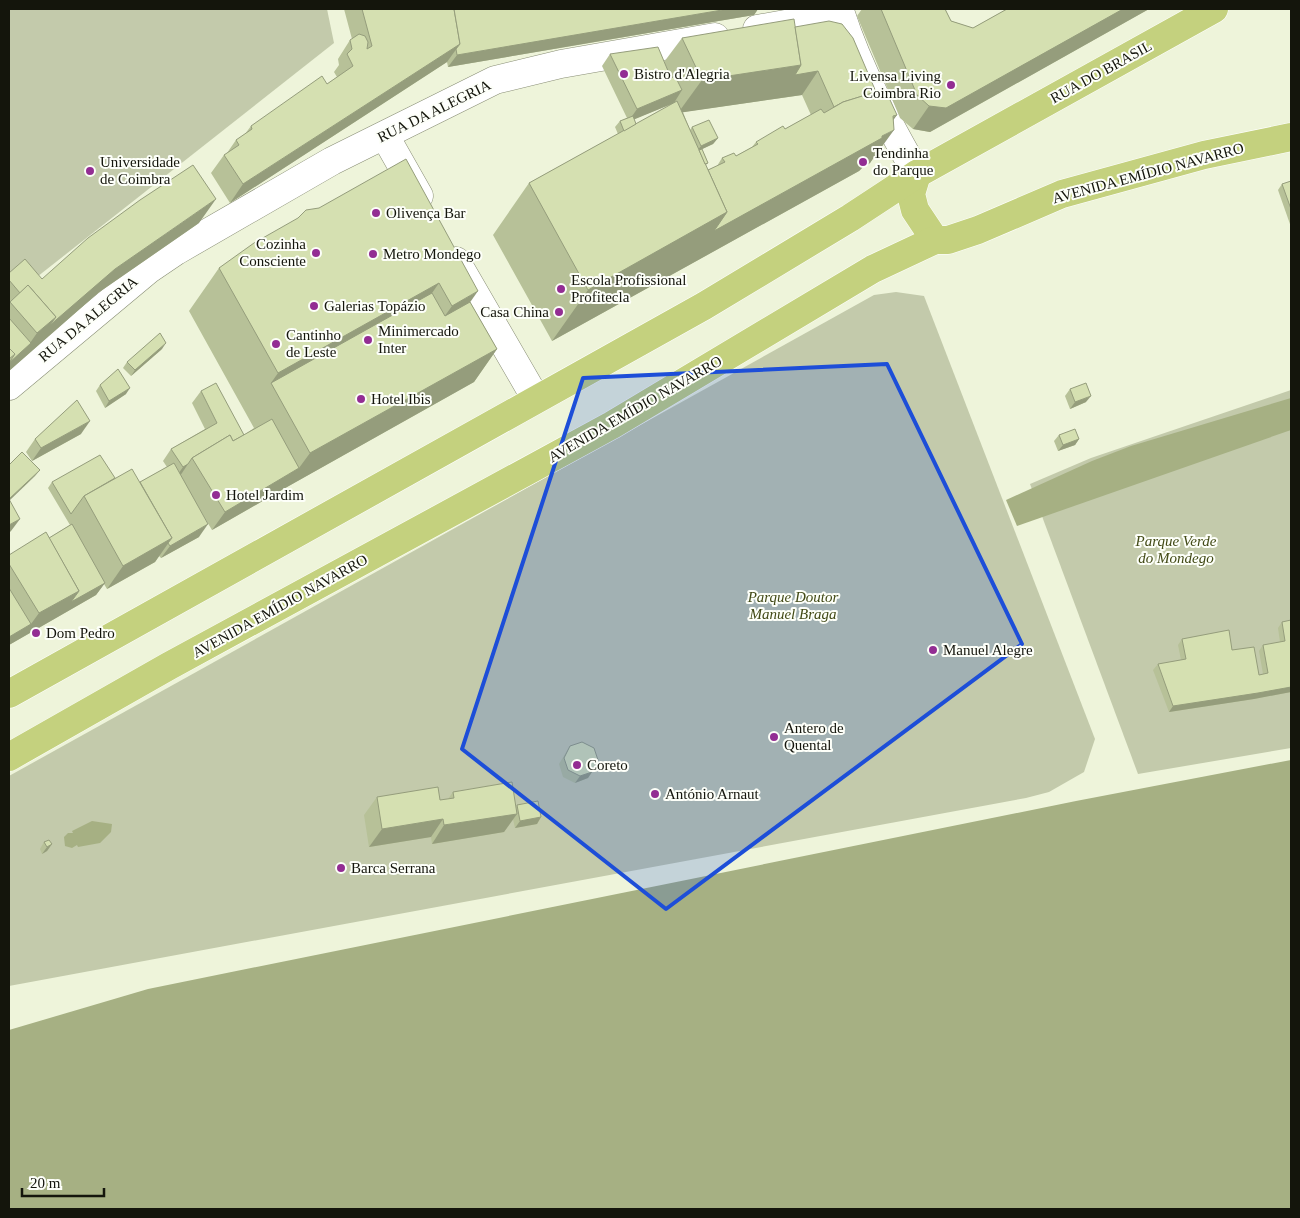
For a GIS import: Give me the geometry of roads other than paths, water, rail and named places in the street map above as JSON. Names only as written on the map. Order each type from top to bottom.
[{"type":"main road","name":"RUA DO BRASIL","points":[[918,174],[1214,9]]},
{"type":"main road","name":"AVENIDA EMÍDIO NAVARRO","points":[[9,757],[169,666],[612,425],[873,268],[934,240],[948,240],[978,230],[1062,194],[1204,155],[1291,136]]},
{"type":"main road","points":[[918,174],[911,194],[915,210],[934,240]]},
{"type":"main road","points":[[9,694],[704,306],[850,218],[918,174]]},
{"type":"street","name":"RUA DA ALEGRIA","points":[[9,386],[148,270],[176,251],[282,189],[495,80],[561,64],[841,14],[850,43],[894,133],[918,174]]},
{"type":"street","points":[[385,136],[536,399]]},
{"type":"place","name":"Bistro d'Alegria","points":[[624,74]]},
{"type":"place","name":"Livensa Living Coimbra Rio","points":[[951,85]]},
{"type":"place","name":"Tendinha do Parque","points":[[863,162]]},
{"type":"place","name":"Universidade de Coimbra","points":[[90,171]]},
{"type":"place","name":"Olivença Bar","points":[[376,213]]},
{"type":"place","name":"Cozinha Consciente","points":[[316,253]]},
{"type":"place","name":"Metro Mondego","points":[[373,254]]},
{"type":"place","name":"Escola Profissional Profitecla","points":[[561,289]]},
{"type":"place","name":"Galerias Topázio","points":[[314,306]]},
{"type":"place","name":"Casa China","points":[[559,312]]},
{"type":"place","name":"Minimercado Inter","points":[[368,340]]},
{"type":"place","name":"Cantinho de Leste","points":[[276,344]]},
{"type":"place","name":"Hotel Ibis","points":[[361,399]]},
{"type":"place","name":"Hotel Jardim","points":[[216,495]]},
{"type":"place","name":"Dom Pedro","points":[[36,633]]},
{"type":"place","name":"Manuel Alegre","points":[[933,650]]},
{"type":"place","name":"Antero de Quental","points":[[774,737]]},
{"type":"place","name":"Coreto","points":[[577,765]]},
{"type":"place","name":"António Arnaut","points":[[655,794]]},
{"type":"place","name":"Barca Serrana","points":[[341,868]]},
{"type":"park label","name":"Parque Verde do Mondego","points":[[1176,550]]},
{"type":"park label","name":"Parque Doutor Manuel Braga","points":[[793,606]]}]
